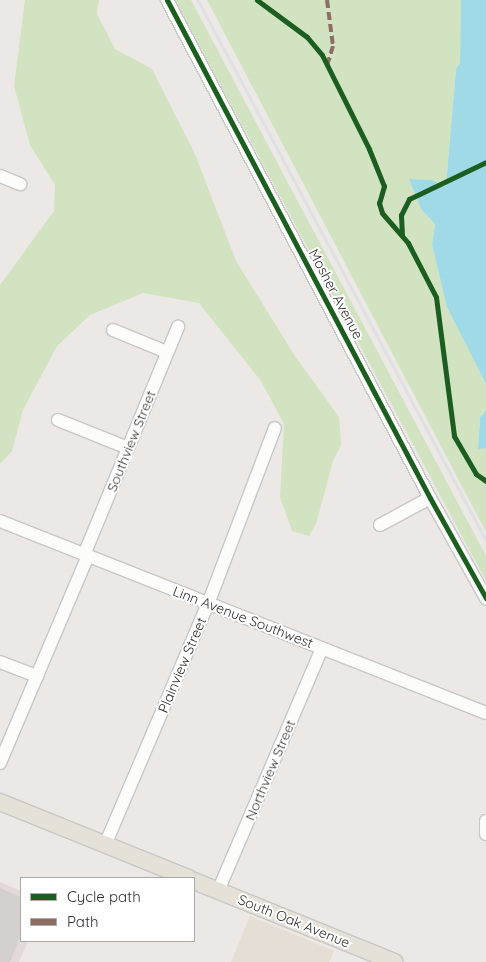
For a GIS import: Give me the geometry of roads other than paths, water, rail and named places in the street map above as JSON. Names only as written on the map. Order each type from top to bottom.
[{"type":"main road","points":[[0,802],[185,877]]},
{"type":"main road","name":"South Oak Avenue","points":[[195,881],[394,962]]},
{"type":"street","name":"Mosher Avenue","points":[[167,0],[430,498],[486,598]]},
{"type":"street","points":[[0,176],[20,184]]},
{"type":"street","name":"Southview Street","points":[[0,763],[178,327]]},
{"type":"street","points":[[113,330],[167,352]]},
{"type":"street","points":[[58,420],[128,448]]},
{"type":"street","name":"Plainview Street","points":[[105,845],[208,604],[275,428]]},
{"type":"street","points":[[380,526],[430,498]]},
{"type":"street","name":"Linn Avenue Southwest","points":[[0,522],[486,713]]},
{"type":"street","name":"Northview Street","points":[[218,891],[322,648]]},
{"type":"street","points":[[0,662],[37,676]]},
{"type":"water","points":[[461,0],[486,0],[486,384],[447,307],[432,245],[435,224],[421,209],[409,179],[432,180],[446,186],[456,69],[460,63]]},
{"type":"water","points":[[486,410],[486,448],[478,449],[480,418]]},
{"type":"railway","points":[[198,0],[486,540]]}]
